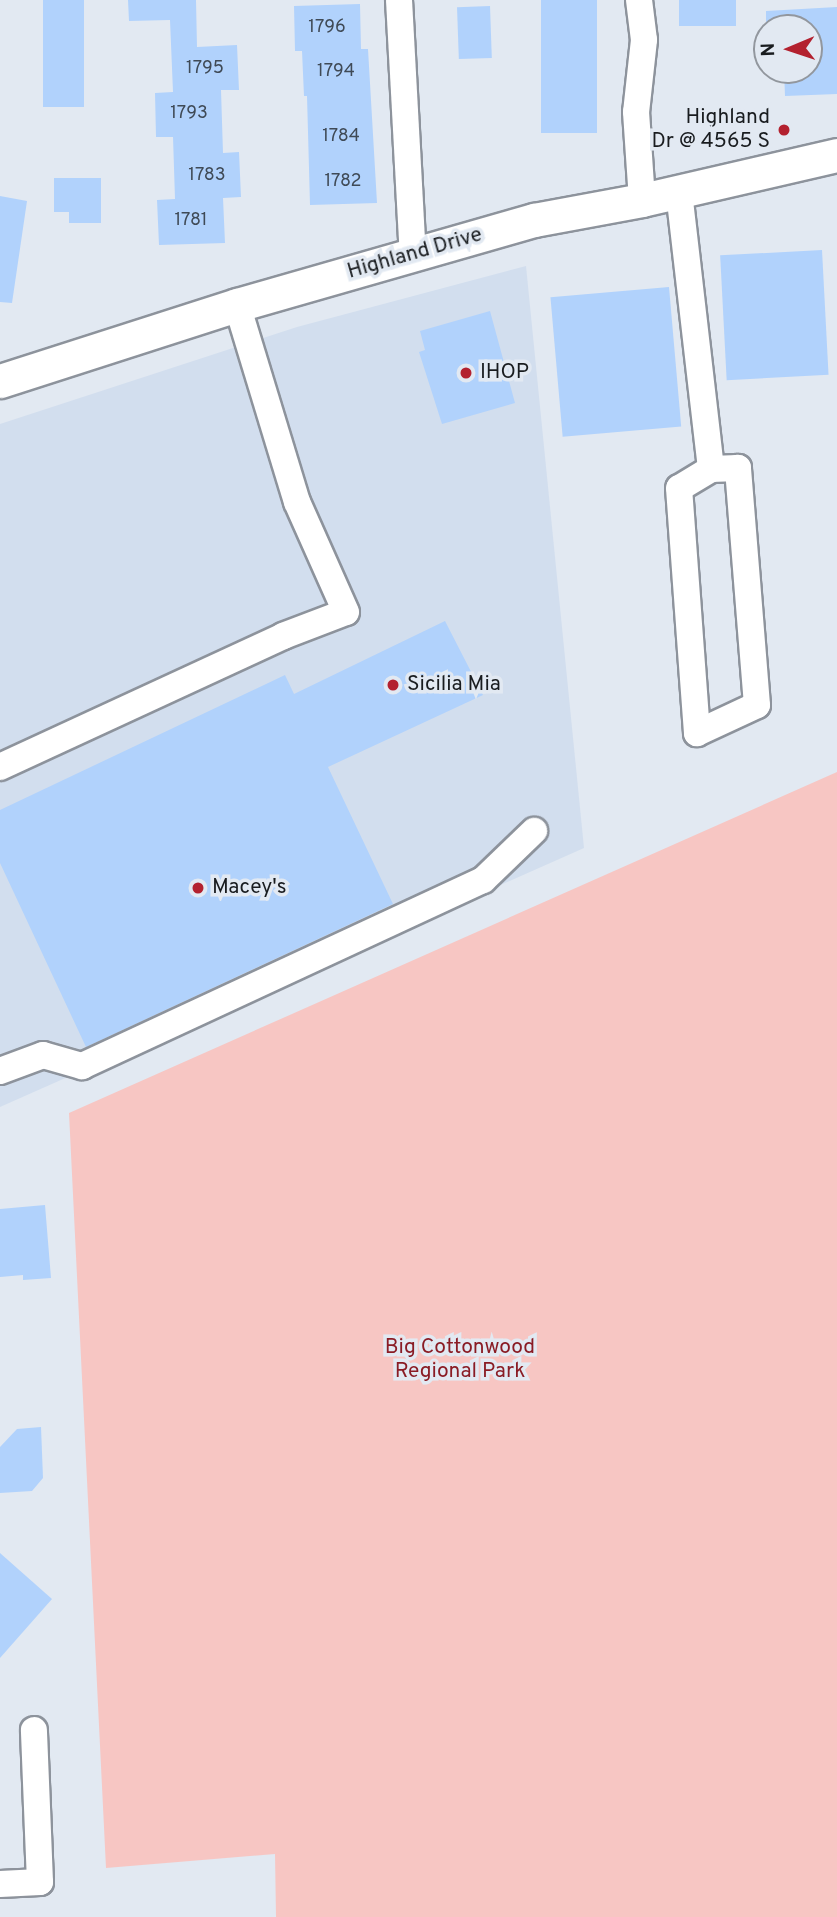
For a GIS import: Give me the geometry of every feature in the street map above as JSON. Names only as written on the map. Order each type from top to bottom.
[{"type":"main road","name":"Highland Drive","points":[[0,381],[237,305],[534,220],[642,200],[837,155]]},
{"type":"street","points":[[399,0],[413,254]]},
{"type":"street","points":[[639,0],[644,40],[635,112],[642,200]]},
{"type":"street","points":[[679,192],[711,469]]},
{"type":"street","points":[[0,767],[283,636],[346,612],[297,502],[237,305]]},
{"type":"street","points":[[738,468],[757,705],[697,733],[679,488],[711,469],[738,468]]},
{"type":"street","points":[[0,1071],[43,1055],[82,1066],[483,880],[534,831]]},
{"type":"street","points":[[0,1884],[40,1882],[34,1730]]},
{"type":"shaded area","points":[[526,266],[584,848],[0,1107],[0,424],[297,327]]},
{"type":"green space","name":"Big Cottonwood Regional Park","points":[[837,772],[837,1917],[276,1917],[275,1854],[106,1868],[69,1113]]},
{"type":"building","points":[[43,0],[84,0],[84,107],[43,107]]},
{"type":"building","points":[[128,0],[196,0],[197,47],[237,45],[239,90],[221,90],[223,153],[239,152],[241,197],[223,198],[225,243],[159,245],[157,200],[175,199],[173,137],[156,137],[155,93],[173,92],[170,20],[129,21]]},
{"type":"building","points":[[541,0],[597,0],[597,133],[541,133]]},
{"type":"building","points":[[679,0],[736,0],[736,26],[679,26]]},
{"type":"building","points":[[360,4],[361,49],[368,49],[377,203],[310,205],[307,96],[304,96],[302,51],[295,51],[294,6]]},
{"type":"building","points":[[490,6],[492,58],[459,59],[457,7]]},
{"type":"building","points":[[837,7],[837,94],[785,96],[785,84],[823,84],[823,14],[766,14],[766,11]]},
{"type":"building","points":[[54,178],[101,178],[101,223],[69,223],[69,212],[54,212]]},
{"type":"building","points":[[0,196],[27,201],[12,303],[0,302]]},
{"type":"building","points":[[822,250],[829,375],[727,380],[720,255]]},
{"type":"building","points":[[669,287],[681,426],[563,437],[550,297]]},
{"type":"building","name":"IHOP","points":[[490,311],[515,403],[442,424],[419,352],[425,350],[420,331]]},
{"type":"building","name":"Macey's","points":[[445,621],[483,695],[328,767],[393,904],[86,1047],[0,863],[0,810],[285,675],[294,694]]},
{"type":"building","points":[[45,1205],[51,1278],[23,1280],[23,1275],[0,1277],[0,1209]]},
{"type":"building","points":[[41,1427],[43,1478],[32,1491],[0,1493],[0,1447],[17,1429]]},
{"type":"building","points":[[0,1553],[52,1599],[0,1658]]},
{"type":"place","name":"Highland Dr @ 4565 S","points":[[784,130]]},
{"type":"place","name":"IHOP","points":[[466,373]]},
{"type":"place","name":"Sicilia Mia","points":[[393,685]]},
{"type":"place","name":"Macey's","points":[[198,888]]}]
